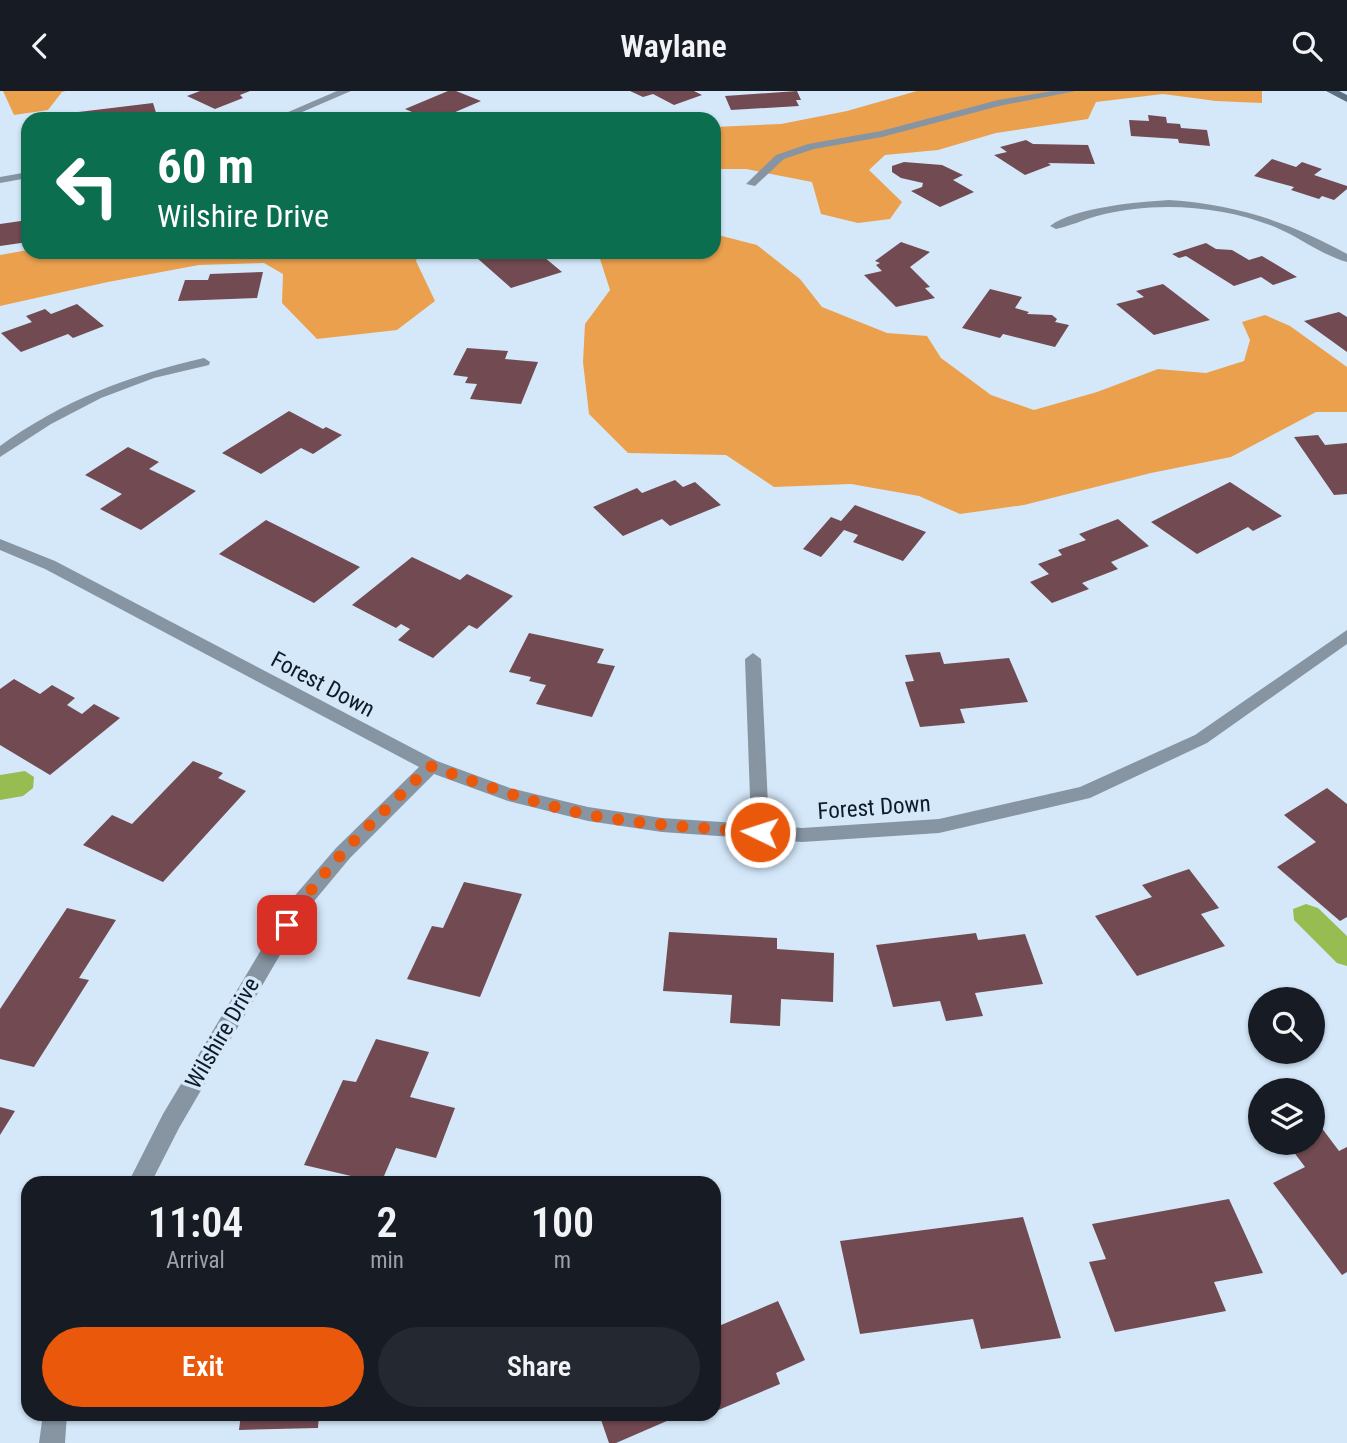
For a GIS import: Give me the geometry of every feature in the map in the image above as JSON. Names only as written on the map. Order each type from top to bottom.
[{"type":"main road","points":[[1331,91],[1347,100]]},
{"type":"street","points":[[294,112],[346,91]]},
{"type":"street","points":[[751,184],[780,157],[812,146],[882,134],[998,103],[1071,91]]},
{"type":"street","points":[[0,180],[21,176]]},
{"type":"street","points":[[1056,226],[1086,214],[1116,207],[1188,203],[1216,206],[1273,221],[1318,241],[1347,259]]},
{"type":"street","points":[[0,453],[78,404],[147,376],[204,362]]},
{"type":"street","name":"Forest Down","points":[[0,544],[50,565],[430,766],[508,794],[588,814],[662,825],[802,835],[939,826],[1084,793],[1201,739],[1347,636]]},
{"type":"street","points":[[752,659],[760,832]]},
{"type":"street","name":"Wilshire Drive","points":[[143,1176],[171,1121],[298,906],[343,853],[430,766]]},
{"type":"street","points":[[52,1443],[54,1421]]},
{"type":"shaded area","points":[[3,91],[66,91],[62,92],[48,110],[14,115]]},
{"type":"shaded area","points":[[917,91],[1262,91],[1262,103],[1216,101],[1163,94],[1096,102],[1088,119],[996,133],[938,150],[885,155],[869,170],[902,202],[890,219],[858,223],[821,214],[812,182],[746,169],[721,169],[721,127],[781,124],[847,111]]},
{"type":"shaded area","points":[[721,236],[757,245],[800,279],[822,307],[887,333],[927,336],[941,358],[991,395],[1034,410],[1097,392],[1158,369],[1206,373],[1244,361],[1250,340],[1242,322],[1265,315],[1290,326],[1347,367],[1347,412],[1316,412],[1231,457],[1151,473],[1024,505],[960,514],[919,496],[851,484],[774,487],[726,455],[628,453],[589,414],[583,362],[585,324],[610,290],[600,259],[721,259]]},
{"type":"shaded area","points":[[21,251],[21,259],[417,259],[435,301],[397,330],[317,339],[282,303],[283,274],[264,263],[199,265],[0,306],[0,255]]},
{"type":"shaded area","points":[[25,771],[34,777],[33,788],[23,796],[0,800],[0,775]]},
{"type":"shaded area","points":[[1306,904],[1318,908],[1347,936],[1347,966],[1337,963],[1294,920],[1293,909]]},
{"type":"building","points":[[200,91],[250,91],[240,95],[243,98],[215,109],[187,96]]},
{"type":"building","points":[[448,91],[456,91],[481,101],[455,112],[412,112],[405,109]]},
{"type":"building","points":[[630,91],[694,91],[702,95],[674,105],[653,94],[643,97]]},
{"type":"building","points":[[797,91],[801,100],[796,100],[799,106],[731,110],[725,96]]},
{"type":"building","points":[[153,103],[156,112],[79,112]]},
{"type":"building","points":[[1148,115],[1166,117],[1167,123],[1180,124],[1181,128],[1207,130],[1210,146],[1179,143],[1178,139],[1131,136],[1129,120],[1149,121]]},
{"type":"building","points":[[1026,140],[1033,144],[1088,145],[1095,164],[1048,163],[1051,165],[1025,175],[994,155],[1007,152],[1000,147]]},
{"type":"building","points":[[1272,159],[1296,167],[1302,162],[1322,169],[1314,175],[1347,186],[1347,189],[1334,200],[1322,196],[1319,199],[1291,190],[1294,187],[1254,176]]},
{"type":"building","points":[[904,162],[942,165],[963,175],[953,180],[974,192],[940,207],[911,191],[922,187],[923,183],[901,178],[892,172],[892,166]]},
{"type":"building","points":[[21,221],[21,243],[0,246],[0,224]]},
{"type":"building","points":[[901,242],[930,252],[910,267],[930,287],[925,288],[935,298],[896,307],[864,275],[882,271],[876,265],[880,263],[875,261]]},
{"type":"building","points":[[1206,243],[1216,249],[1232,250],[1249,260],[1262,256],[1297,277],[1273,285],[1261,277],[1234,286],[1186,256],[1179,258],[1172,254]]},
{"type":"building","points":[[478,259],[546,259],[562,272],[511,288]]},
{"type":"building","points":[[263,272],[257,298],[178,301],[185,280],[208,280],[210,274]]},
{"type":"building","points":[[1163,284],[1210,320],[1154,335],[1116,304],[1144,297],[1136,291]]},
{"type":"building","points":[[990,289],[1022,297],[1015,308],[1029,312],[1027,314],[1052,315],[1057,319],[1055,322],[1069,325],[1055,347],[1003,334],[1000,338],[962,328]]},
{"type":"building","points":[[77,304],[104,326],[73,338],[68,334],[21,352],[1,333],[32,322],[26,316],[45,309],[51,314]]},
{"type":"building","points":[[1339,312],[1347,317],[1347,352],[1304,321]]},
{"type":"building","points":[[467,348],[508,351],[505,359],[538,362],[521,404],[470,399],[477,384],[465,383],[468,377],[453,375]]},
{"type":"building","points":[[289,411],[323,429],[326,427],[342,435],[313,454],[301,448],[261,474],[222,453]]},
{"type":"building","points":[[1318,435],[1325,445],[1347,443],[1347,494],[1334,495],[1294,437]]},
{"type":"building","points":[[128,447],[159,462],[149,469],[196,491],[141,530],[100,509],[122,494],[85,475]]},
{"type":"building","points":[[675,480],[683,487],[695,482],[721,505],[670,526],[662,519],[623,536],[593,507],[637,488],[642,493]]},
{"type":"building","points":[[1230,482],[1282,516],[1253,531],[1248,527],[1197,554],[1151,522]]},
{"type":"building","points":[[855,505],[926,532],[903,561],[853,542],[858,535],[844,530],[821,557],[803,549],[831,517],[841,521]]},
{"type":"building","points":[[1118,519],[1149,546],[1111,562],[1118,569],[1082,583],[1089,589],[1052,603],[1030,582],[1049,574],[1038,564],[1062,555],[1058,550],[1086,540],[1079,534]]},
{"type":"building","points":[[266,520],[360,567],[314,603],[219,554]]},
{"type":"building","points":[[412,557],[460,580],[467,574],[513,596],[477,629],[469,625],[433,658],[398,640],[410,629],[401,624],[396,628],[352,605]]},
{"type":"building","points":[[529,633],[604,649],[597,663],[615,666],[592,717],[536,704],[546,685],[529,681],[531,677],[509,672]]},
{"type":"building","points":[[940,652],[944,664],[1009,658],[1028,702],[960,709],[965,723],[920,727],[905,682],[914,681],[905,655]]},
{"type":"building","points":[[14,679],[40,694],[52,685],[75,698],[67,705],[82,714],[94,704],[120,718],[50,775],[0,745],[0,689]]},
{"type":"building","points":[[193,761],[223,773],[218,778],[246,791],[163,882],[83,845],[112,815],[132,824]]},
{"type":"building","points":[[1327,788],[1347,804],[1347,917],[1340,921],[1277,867],[1316,842],[1284,815]]},
{"type":"building","points":[[1189,869],[1219,908],[1201,914],[1225,946],[1137,976],[1095,916],[1152,897],[1142,885]]},
{"type":"building","points":[[464,882],[522,894],[480,997],[407,979],[432,926],[443,928]]},
{"type":"building","points":[[67,908],[116,920],[79,978],[89,980],[34,1067],[0,1059],[0,1009]]},
{"type":"building","points":[[669,932],[777,938],[777,949],[834,953],[833,1002],[781,999],[780,1026],[730,1023],[732,995],[663,991]]},
{"type":"building","points":[[976,933],[978,940],[1025,934],[1043,984],[975,993],[983,1016],[946,1021],[940,1001],[893,1007],[876,945]]},
{"type":"building","points":[[376,1039],[429,1052],[410,1097],[455,1108],[436,1158],[396,1148],[384,1176],[351,1176],[304,1165],[343,1080],[356,1082]]},
{"type":"building","points":[[0,1107],[15,1111],[0,1135]]},
{"type":"building","points":[[1325,1132],[1339,1151],[1347,1147],[1347,1272],[1342,1275],[1273,1183],[1305,1167],[1296,1155],[1325,1155]]},
{"type":"building","points":[[1229,1199],[1263,1273],[1214,1282],[1226,1311],[1115,1332],[1089,1262],[1106,1259],[1092,1224]]},
{"type":"building","points":[[1023,1217],[1061,1338],[981,1349],[973,1319],[860,1334],[840,1241]]},
{"type":"building","points":[[778,1301],[805,1360],[776,1373],[780,1384],[721,1409],[721,1325]]},
{"type":"building","points":[[240,1421],[318,1421],[318,1428],[239,1430]]},
{"type":"building","points":[[601,1421],[667,1421],[616,1443],[609,1443]]},
{"type":"route","points":[[287,925],[298,906],[343,853],[430,766],[508,794],[588,814],[662,825],[760,832]]}]
